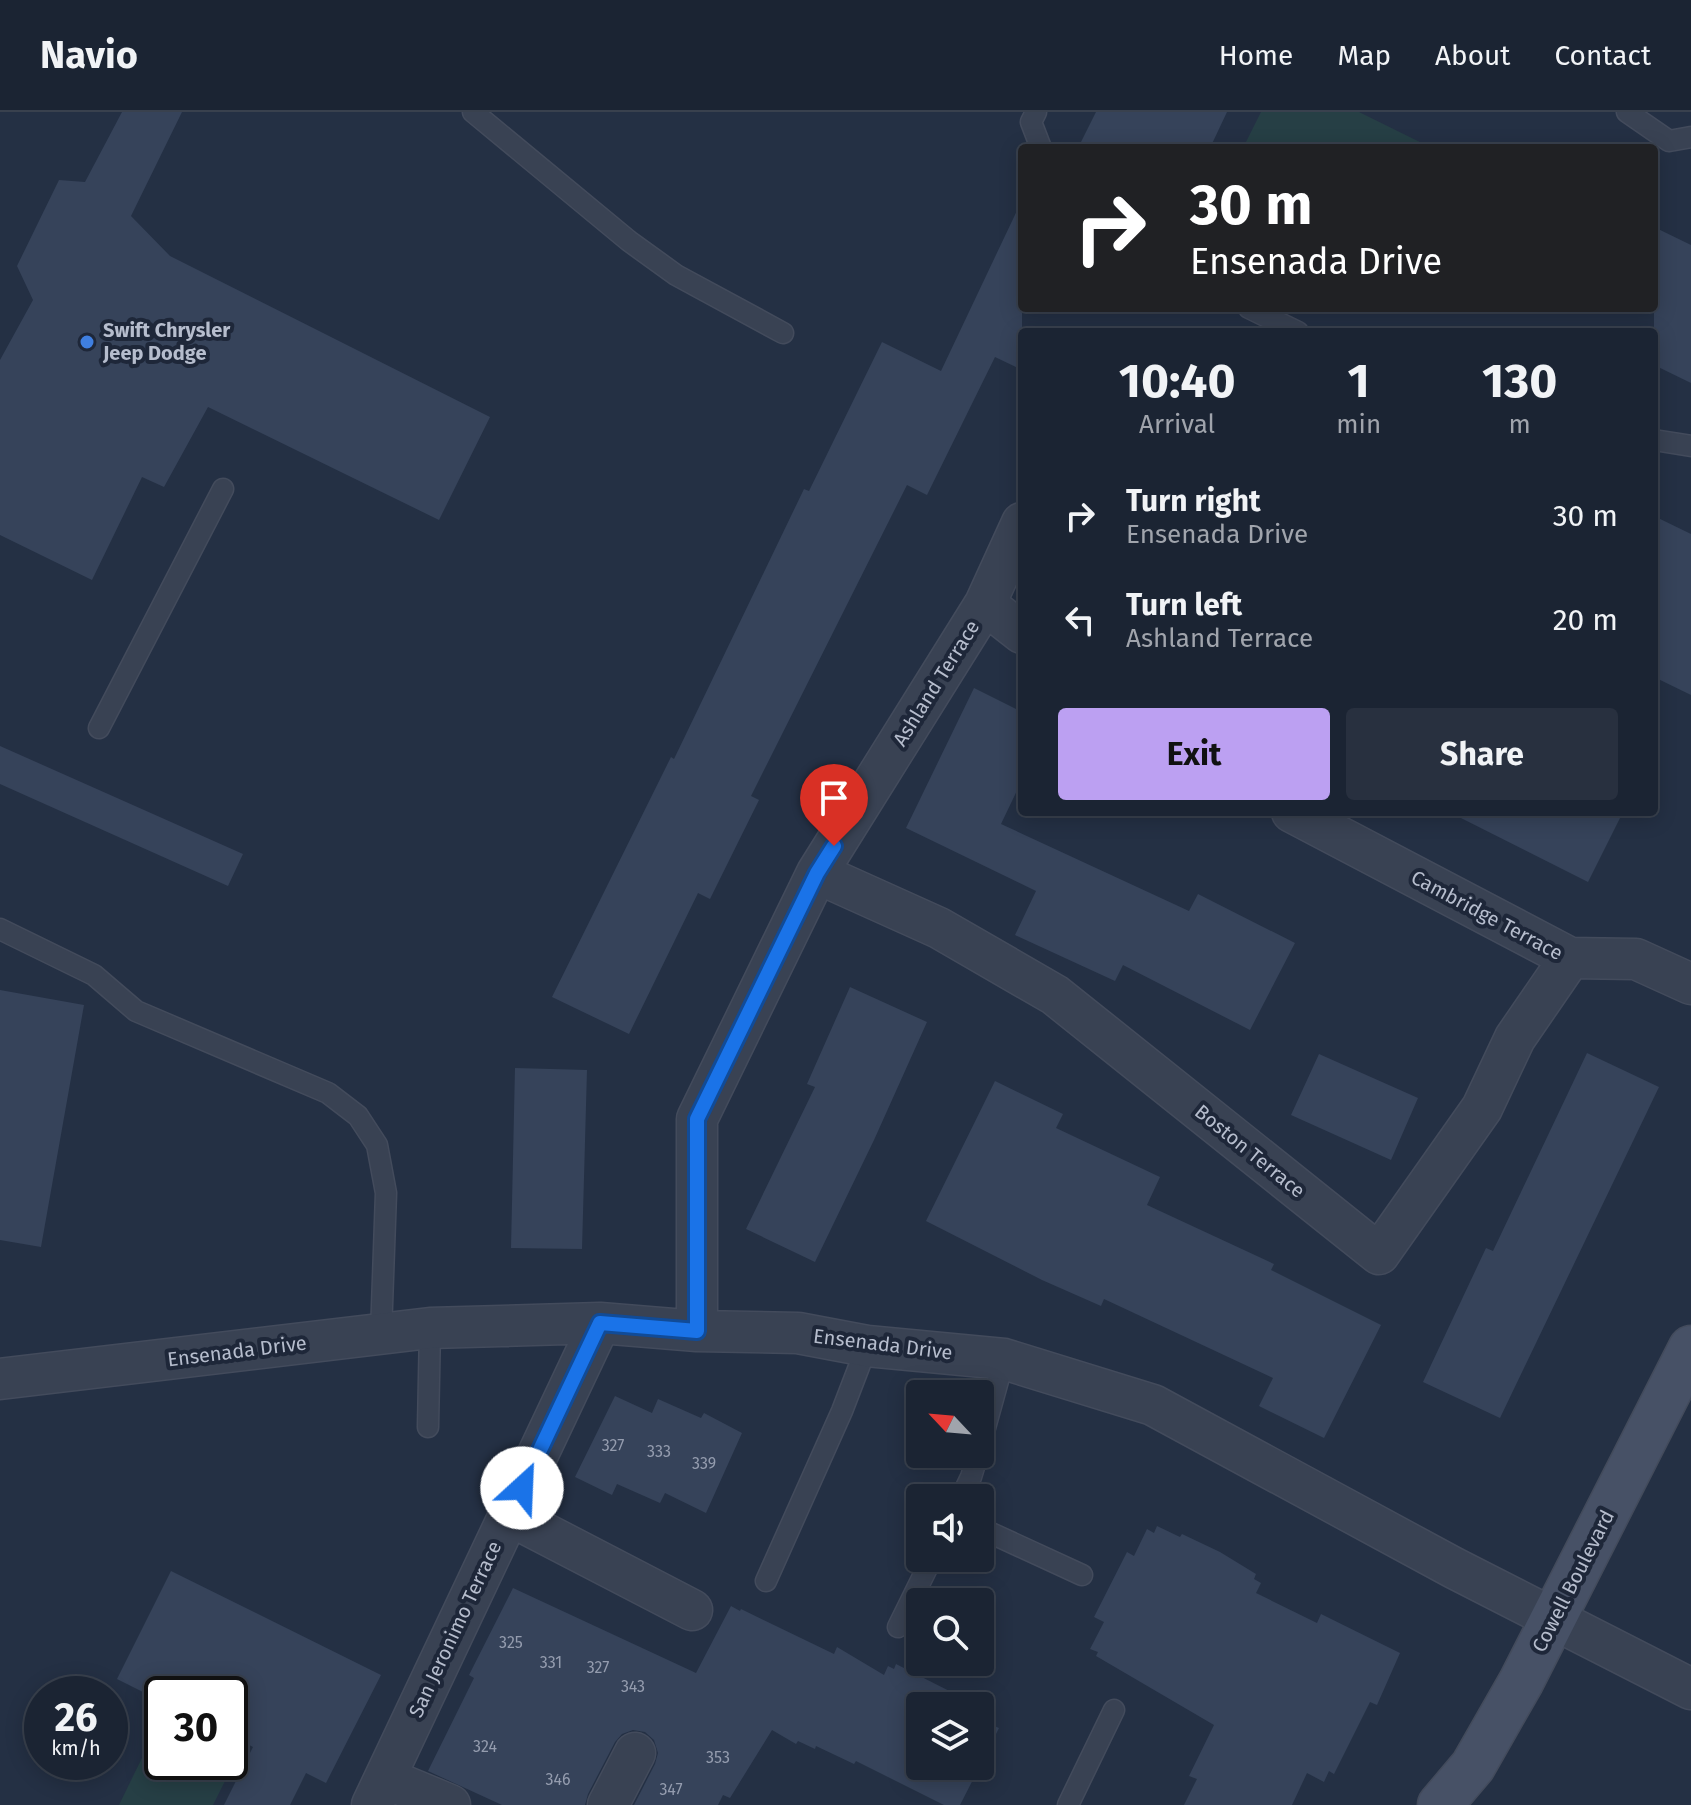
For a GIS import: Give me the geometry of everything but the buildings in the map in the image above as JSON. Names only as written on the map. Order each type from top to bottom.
[{"type":"main road","name":"Cowell Boulevard","points":[[1440,1805],[1473,1766],[1521,1682],[1691,1348]]},
{"type":"street","name":"Ashland Terrace","points":[[697,1331],[697,1119],[817,873],[985,604],[1018,532]]},
{"type":"street","points":[[985,604],[1018,630]]},
{"type":"street","name":"Cambridge Terrace","points":[[1300,816],[1570,958],[1636,959],[1691,984]]},
{"type":"street","name":"Boston Terrace","points":[[817,873],[939,928],[1055,995],[1379,1254],[1482,1108],[1515,1038],[1570,958]]},
{"type":"street","name":"Ensenada Drive","points":[[0,1379],[430,1328],[600,1323],[697,1331],[798,1333],[867,1346],[1004,1359],[1153,1405],[1691,1689]]},
{"type":"street","name":"San Jeronimo Terrace","points":[[378,1791],[600,1323]]},
{"type":"street","points":[[509,1515],[692,1610]]},
{"type":"street","points":[[608,1805],[635,1753]]},
{"type":"street","points":[[378,1791],[450,1805]]},
{"type":"lane","points":[[473,112],[629,241],[676,275],[783,333]]},
{"type":"lane","points":[[1036,112],[1031,122],[1039,144]]},
{"type":"lane","points":[[1627,112],[1669,141],[1691,137]]},
{"type":"lane","points":[[1257,312],[1290,328]]},
{"type":"lane","points":[[1658,441],[1691,446]]},
{"type":"lane","points":[[99,728],[223,489]]},
{"type":"lane","points":[[0,929],[94,975],[136,1011],[328,1093],[358,1116],[377,1145],[386,1193],[381,1334]]},
{"type":"lane","points":[[428,1427],[430,1328]]},
{"type":"lane","points":[[766,1581],[842,1411],[867,1346]]},
{"type":"lane","points":[[994,1395],[1004,1359]]},
{"type":"lane","points":[[994,1534],[1082,1575]]},
{"type":"lane","points":[[898,1627],[925,1572]]},
{"type":"lane","points":[[1068,1805],[1114,1710]]},
{"type":"green space","points":[[1261,112],[1359,112],[1424,144],[1245,144]]},
{"type":"green space","points":[[144,1754],[144,1780],[226,1780],[213,1805],[119,1805]]},
{"type":"place","name":"Swift Chrysler Jeep Dodge","points":[[87,342]]},
{"type":"route","points":[[522,1488],[600,1323],[697,1331],[697,1119],[817,873],[834,846]]}]
